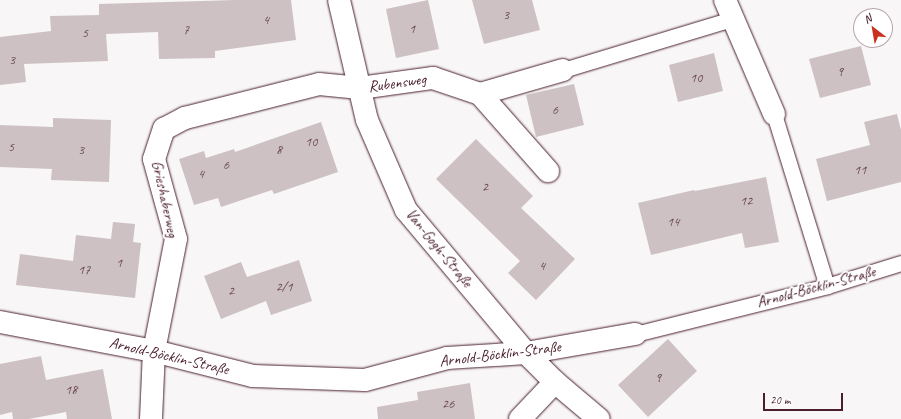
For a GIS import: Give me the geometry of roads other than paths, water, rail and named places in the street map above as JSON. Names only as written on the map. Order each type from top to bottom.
[{"type":"street","name":"Van-Gogh-Straße","points":[[339,0],[367,120],[406,210],[526,353],[555,382],[600,419]]},
{"type":"street","points":[[729,10],[774,114]]},
{"type":"street","points":[[480,94],[563,70]]},
{"type":"street","name":"Rubensweg","points":[[360,88],[433,78],[480,94],[548,171]]},
{"type":"street","name":"Grieshaberweg","points":[[151,419],[154,351],[176,240],[154,159],[164,129],[185,118],[319,84],[360,88]]},
{"type":"street","name":"Arnold-Böcklin-Straße","points":[[0,322],[154,351],[253,376],[365,380],[447,358],[526,353],[635,334]]},
{"type":"street","points":[[520,419],[555,382]]},
{"type":"lane","points":[[563,70],[729,10]]},
{"type":"lane","points":[[774,114],[827,286]]},
{"type":"lane","name":"Arnold-Böcklin-Straße","points":[[635,334],[827,286],[901,263]]}]
